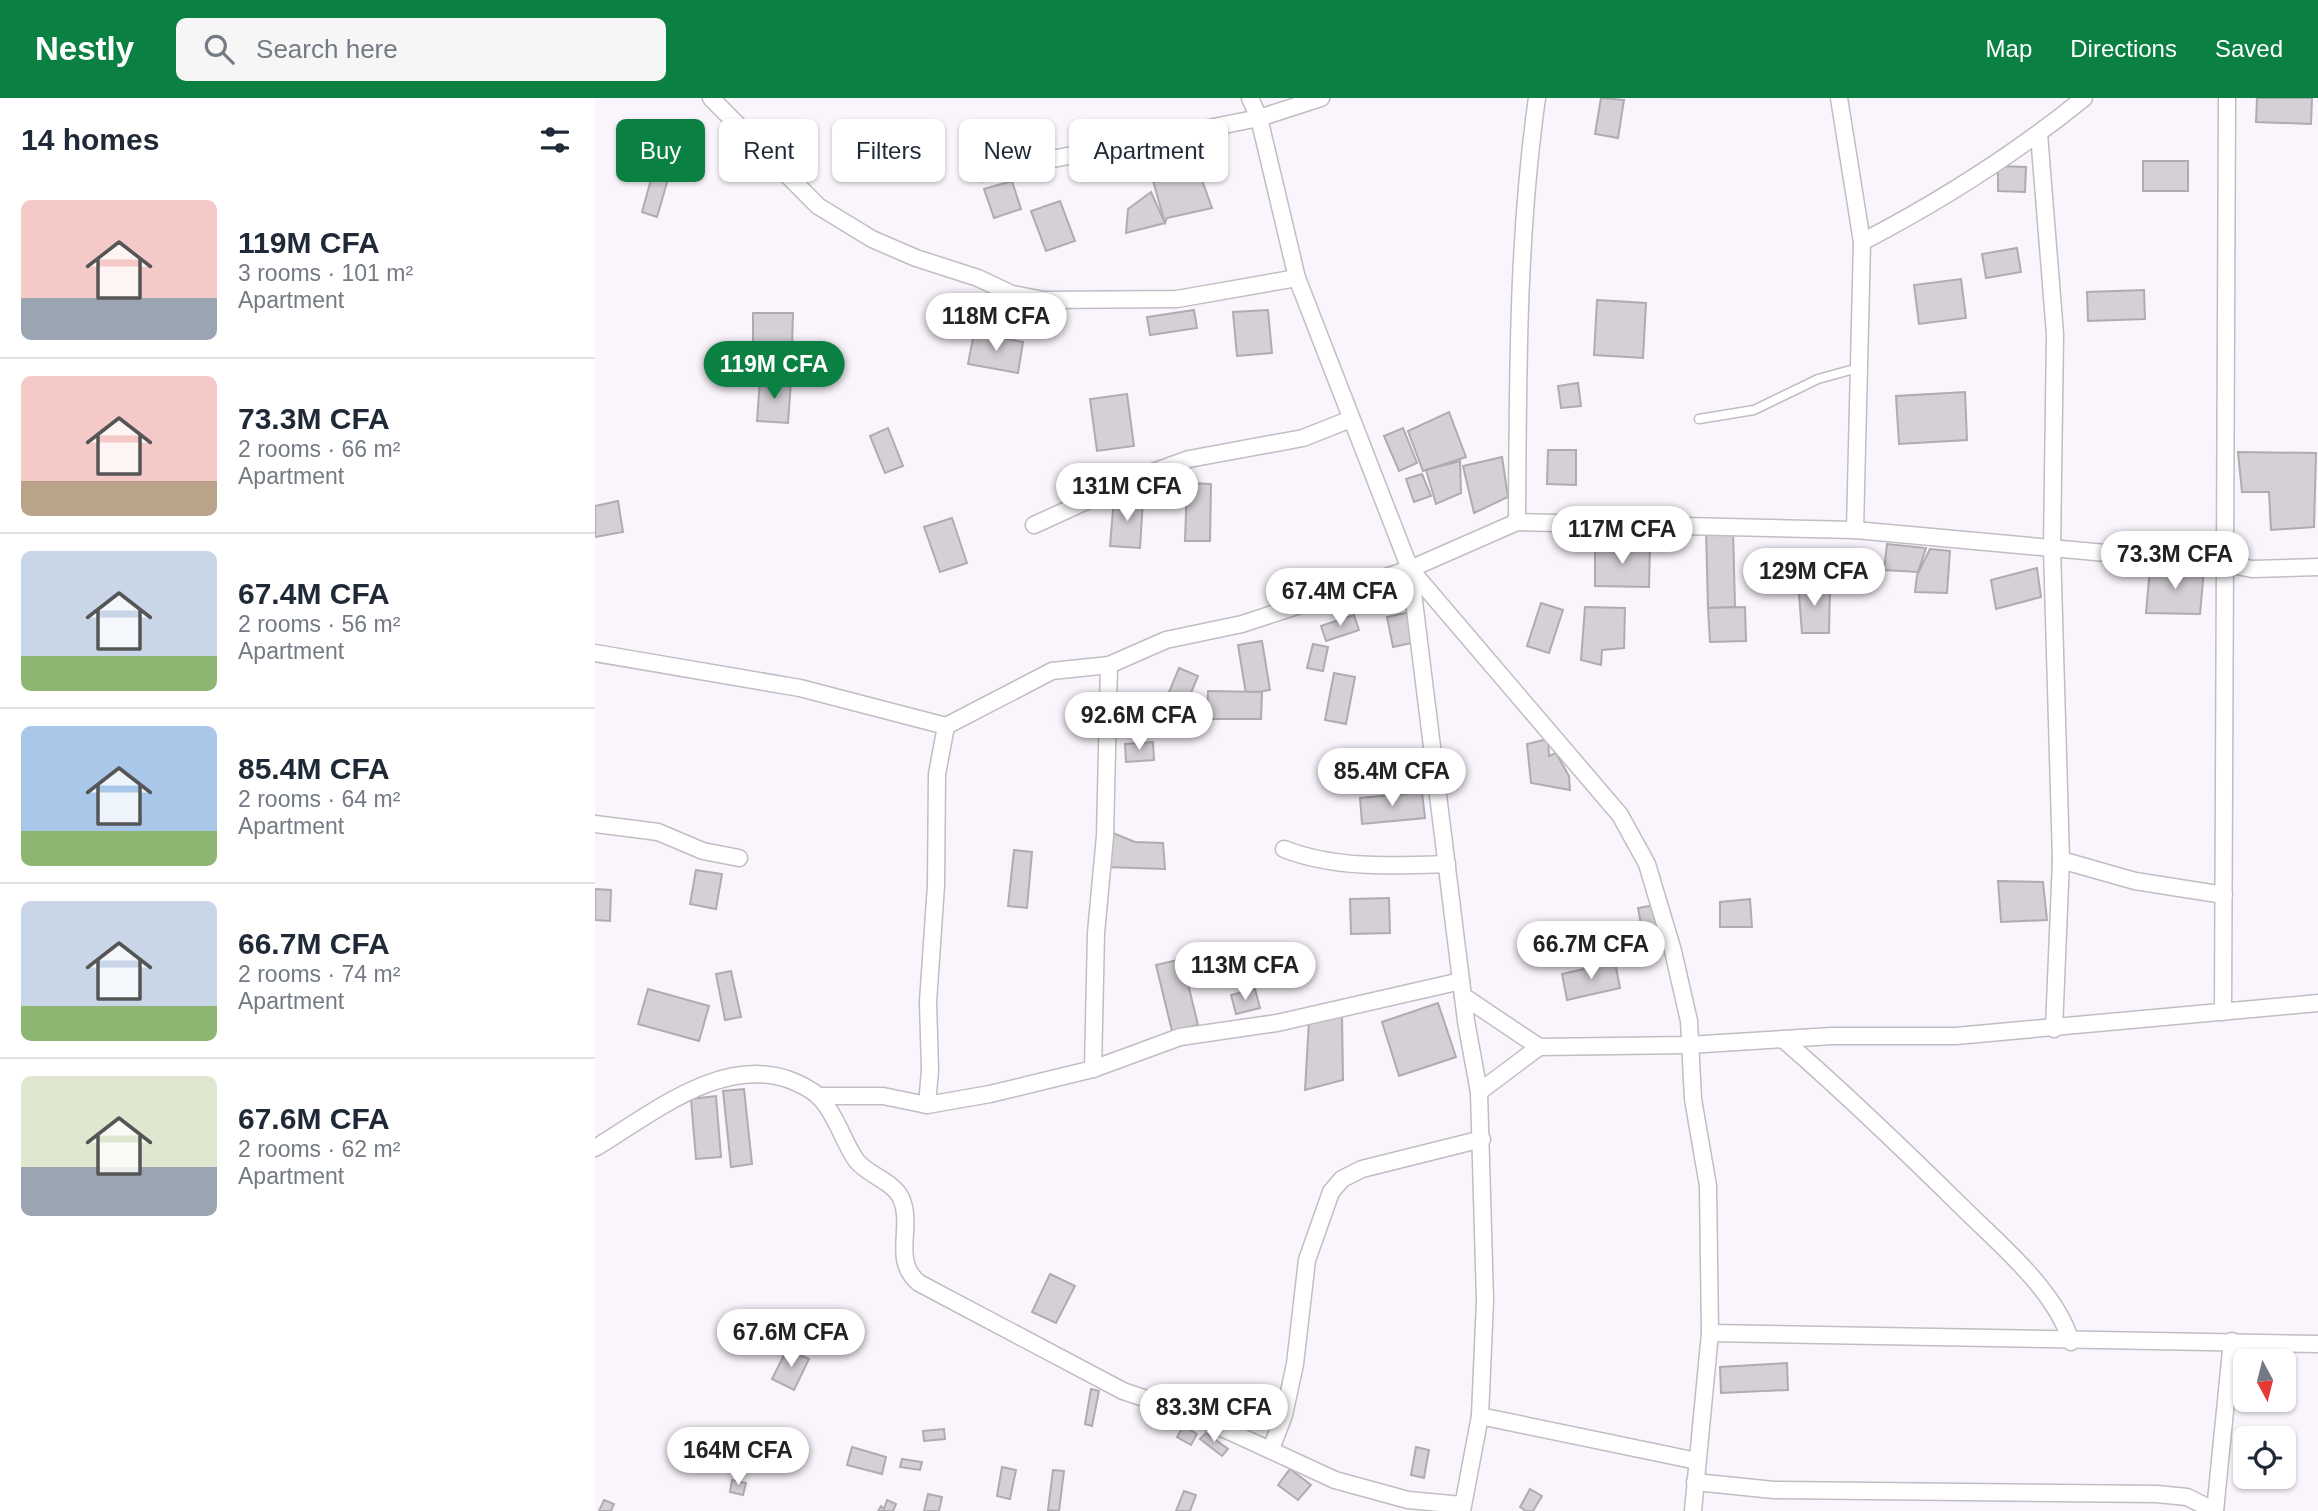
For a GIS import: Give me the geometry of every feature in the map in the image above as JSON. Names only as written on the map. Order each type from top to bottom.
[{"type":"street","points":[[711,98],[818,206],[872,239],[915,258],[978,278],[1012,294],[1044,300],[1177,299],[1297,278]]},
{"type":"street","points":[[595,1149],[685,1094],[734,1076],[776,1076],[799,1084],[818,1096],[860,1165],[901,1198],[905,1266],[919,1283],[1123,1391],[1194,1415],[1335,1480],[1408,1500],[1462,1508],[1480,1416],[1485,1300],[1482,1139],[1479,1092],[1462,989],[1410,569],[1297,278],[1259,118],[1250,98]]},
{"type":"street","points":[[1055,159],[1259,118],[1321,98]]},
{"type":"street","points":[[1517,522],[1520,281],[1526,180],[1537,98]]},
{"type":"street","points":[[1839,98],[1862,242],[1855,530]]},
{"type":"street","points":[[1862,242],[1936,203],[2039,134],[2084,98]]},
{"type":"street","points":[[2223,1012],[2227,98]]},
{"type":"street","points":[[2039,134],[2055,334],[2052,548],[2061,860],[2054,1029]]},
{"type":"street","points":[[1034,525],[1139,477],[1189,459],[1303,438],[1351,419]]},
{"type":"street","points":[[595,653],[800,688],[946,726],[1052,671],[1109,664],[1167,640],[1242,624],[1410,569],[1517,522],[1855,530],[2227,564],[2252,569],[2318,566]]},
{"type":"street","points":[[1410,569],[1620,815],[1647,864],[1689,1021],[1688,1045],[1693,1099],[1708,1186],[1710,1333],[1693,1511]]},
{"type":"street","points":[[1093,1069],[1096,933],[1105,836],[1109,664]]},
{"type":"street","points":[[927,1105],[930,1070],[928,1002],[936,885],[937,774],[946,726]]},
{"type":"street","points":[[595,824],[658,832],[703,851],[739,858]]},
{"type":"street","points":[[1285,849],[1307,858],[1383,866],[1447,864]]},
{"type":"street","points":[[2061,860],[2135,881],[2224,895]]},
{"type":"street","points":[[818,1096],[883,1096],[927,1105],[990,1094],[1093,1069],[1180,1037],[1277,1023],[1462,989],[1539,1047]]},
{"type":"street","points":[[1479,1092],[1539,1047],[1688,1045],[1832,1036],[1955,1037],[2318,1003]]},
{"type":"street","points":[[1785,1041],[1864,1110],[2013,1258],[2052,1304],[2066,1325],[2070,1342]]},
{"type":"street","points":[[1271,1449],[1284,1415],[1295,1364],[1307,1260],[1331,1192],[1342,1178],[1362,1170],[1482,1139]]},
{"type":"street","points":[[1710,1333],[2070,1342],[2232,1341],[2318,1344]]},
{"type":"street","points":[[1695,1482],[1775,1490],[2157,1494],[2187,1497],[2215,1511],[2232,1341]]},
{"type":"street","points":[[1480,1416],[1697,1461]]},
{"type":"lane","points":[[1699,419],[1754,410],[1818,379],[1858,368]]},
{"type":"building","points":[[1601,98],[1624,100],[1618,138],[1595,134]]},
{"type":"building","points":[[2257,98],[2312,98],[2311,124],[2256,122]]},
{"type":"building","points":[[2143,161],[2188,161],[2188,191],[2143,191]]},
{"type":"building","points":[[1998,166],[2026,167],[2025,192],[1998,191]]},
{"type":"building","points":[[650,182],[667,182],[657,217],[642,212]]},
{"type":"building","points":[[1012,182],[1021,209],[994,218],[984,189]]},
{"type":"building","points":[[1153,182],[1203,182],[1212,208],[1167,218],[1165,223]]},
{"type":"building","points":[[1151,192],[1165,223],[1126,233],[1128,209]]},
{"type":"building","points":[[1060,201],[1075,241],[1046,251],[1031,211]]},
{"type":"building","points":[[2017,248],[2021,272],[1986,278],[1982,254]]},
{"type":"building","points":[[1961,279],[1966,318],[1919,324],[1914,285]]},
{"type":"building","points":[[2144,290],[2145,319],[2088,321],[2087,292]]},
{"type":"building","points":[[1597,300],[1646,303],[1643,358],[1594,355]]},
{"type":"building","points":[[1194,310],[1197,328],[1150,335],[1147,317]]},
{"type":"building","points":[[1268,310],[1272,353],[1237,356],[1233,312]]},
{"type":"building","points":[[753,313],[793,313],[792,348],[753,348]]},
{"type":"building","points":[[974,333],[1023,342],[1018,373],[968,364]]},
{"type":"building","points":[[760,379],[791,381],[788,423],[757,421]]},
{"type":"building","points":[[1578,383],[1581,406],[1561,408],[1558,386]]},
{"type":"building","points":[[1965,392],[1967,440],[1899,444],[1896,396]]},
{"type":"building","points":[[1127,394],[1134,446],[1097,451],[1090,399]]},
{"type":"building","points":[[1449,412],[1466,457],[1423,471],[1408,431]]},
{"type":"building","points":[[888,428],[903,466],[885,473],[870,436]]},
{"type":"building","points":[[1403,428],[1417,463],[1399,471],[1384,436]]},
{"type":"building","points":[[1548,450],[1576,450],[1576,485],[1547,484]]},
{"type":"building","points":[[2238,452],[2316,453],[2314,527],[2271,530],[2269,492],[2242,492]]},
{"type":"building","points":[[1502,457],[1508,497],[1474,513],[1463,466]]},
{"type":"building","points":[[1460,461],[1461,493],[1436,504],[1426,470]]},
{"type":"building","points":[[1422,474],[1431,496],[1414,502],[1406,479]]},
{"type":"building","points":[[1187,483],[1211,484],[1210,541],[1185,541]]},
{"type":"building","points":[[1114,498],[1143,500],[1140,548],[1110,546]]},
{"type":"building","points":[[618,501],[623,532],[595,537],[595,506]]},
{"type":"building","points":[[952,518],[967,563],[940,572],[924,527]]},
{"type":"building","points":[[1733,528],[1735,607],[1708,608],[1706,529]]},
{"type":"building","points":[[1887,544],[1926,548],[1918,572],[1884,570]]},
{"type":"building","points":[[1595,545],[1650,545],[1649,587],[1595,586]]},
{"type":"building","points":[[1930,549],[1950,551],[1947,593],[1915,592],[1917,575]]},
{"type":"building","points":[[2037,568],[2041,597],[1996,609],[1991,580]]},
{"type":"building","points":[[2150,568],[2204,569],[2200,614],[2146,613]]},
{"type":"building","points":[[1798,582],[1830,588],[1829,633],[1802,633]]},
{"type":"building","points":[[1541,603],[1563,610],[1549,653],[1527,646]]},
{"type":"building","points":[[1585,607],[1625,608],[1624,648],[1602,650],[1601,665],[1581,660]]},
{"type":"building","points":[[1745,607],[1746,641],[1710,642],[1708,608]]},
{"type":"building","points":[[1410,612],[1416,642],[1393,647],[1387,617]]},
{"type":"building","points":[[1354,615],[1359,630],[1326,641],[1321,626]]},
{"type":"building","points":[[1262,641],[1270,690],[1246,694],[1238,645]]},
{"type":"building","points":[[1313,644],[1328,647],[1323,671],[1307,668]]},
{"type":"building","points":[[1179,668],[1198,676],[1186,705],[1167,697]]},
{"type":"building","points":[[1334,673],[1355,677],[1346,724],[1325,720]]},
{"type":"building","points":[[1208,691],[1262,692],[1261,719],[1207,719]]},
{"type":"building","points":[[1548,739],[1549,756],[1556,753],[1569,776],[1570,790],[1531,783],[1527,744]]},
{"type":"building","points":[[1153,742],[1154,760],[1126,762],[1125,744]]},
{"type":"building","points":[[1422,792],[1425,818],[1362,824],[1360,798]]},
{"type":"building","points":[[1108,831],[1135,842],[1163,843],[1165,869],[1106,867]]},
{"type":"building","points":[[1014,850],[1032,852],[1027,908],[1008,906]]},
{"type":"building","points":[[696,870],[722,874],[716,909],[690,904]]},
{"type":"building","points":[[1998,881],[2043,882],[2047,920],[2001,922]]},
{"type":"building","points":[[595,889],[611,890],[610,921],[595,920]]},
{"type":"building","points":[[1389,898],[1390,933],[1351,934],[1350,899]]},
{"type":"building","points":[[1750,899],[1752,927],[1720,927],[1720,902]]},
{"type":"building","points":[[1655,905],[1660,932],[1643,935],[1638,908]]},
{"type":"building","points":[[1182,959],[1198,1025],[1172,1031],[1156,965]]},
{"type":"building","points":[[1615,962],[1620,988],[1567,1000],[1562,974]]},
{"type":"building","points":[[731,971],[741,1017],[725,1020],[716,974]]},
{"type":"building","points":[[648,989],[709,1006],[699,1041],[638,1024]]},
{"type":"building","points":[[1255,989],[1260,1008],[1236,1014],[1231,995]]},
{"type":"building","points":[[1438,1003],[1456,1057],[1399,1076],[1382,1022]]},
{"type":"building","points":[[1342,1015],[1343,1080],[1305,1090],[1309,1021]]},
{"type":"building","points":[[744,1089],[752,1164],[731,1167],[723,1091]]},
{"type":"building","points":[[716,1096],[721,1157],[696,1159],[691,1099]]},
{"type":"building","points":[[1050,1274],[1075,1286],[1056,1323],[1032,1312]]},
{"type":"building","points":[[787,1349],[809,1359],[794,1390],[772,1379]]},
{"type":"building","points":[[1787,1363],[1788,1390],[1721,1393],[1720,1367]]},
{"type":"building","points":[[1091,1389],[1099,1391],[1092,1426],[1085,1424]]},
{"type":"building","points":[[1183,1426],[1197,1434],[1191,1445],[1177,1437]]},
{"type":"building","points":[[944,1429],[945,1439],[924,1441],[923,1431]]},
{"type":"building","points":[[1206,1433],[1228,1449],[1222,1456],[1200,1439]]},
{"type":"building","points":[[736,1435],[756,1443],[750,1457],[731,1449]]},
{"type":"building","points":[[852,1447],[886,1457],[882,1474],[847,1465]]},
{"type":"building","points":[[1416,1447],[1429,1450],[1424,1478],[1411,1475]]},
{"type":"building","points":[[725,1448],[740,1456],[735,1466],[720,1458]]},
{"type":"building","points":[[902,1459],[922,1462],[920,1470],[900,1467]]},
{"type":"building","points":[[1002,1467],[1016,1470],[1010,1499],[997,1496]]},
{"type":"building","points":[[1290,1469],[1311,1485],[1298,1500],[1278,1485]]},
{"type":"building","points":[[1053,1470],[1064,1471],[1059,1511],[1048,1510]]},
{"type":"building","points":[[732,1480],[746,1483],[743,1495],[730,1492]]},
{"type":"building","points":[[1530,1489],[1542,1496],[1533,1511],[1526,1511],[1520,1507]]},
{"type":"building","points":[[1184,1491],[1196,1495],[1190,1511],[1176,1511]]},
{"type":"building","points":[[928,1494],[942,1497],[939,1511],[924,1511]]},
{"type":"building","points":[[604,1500],[614,1504],[611,1511],[599,1511]]},
{"type":"building","points":[[887,1500],[896,1504],[893,1511],[878,1511],[881,1506],[884,1509]]}]
